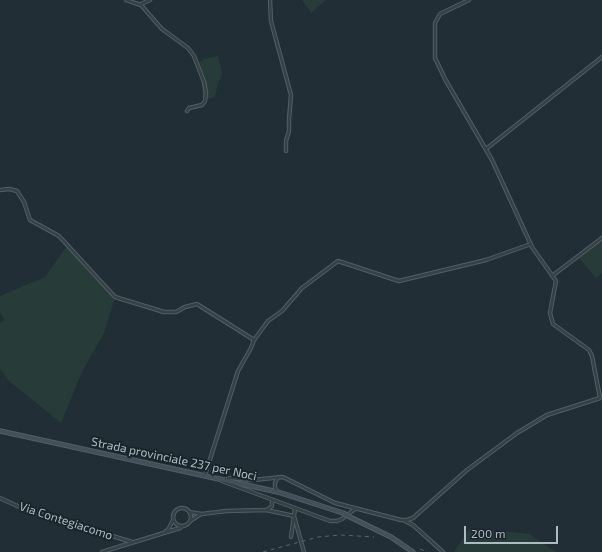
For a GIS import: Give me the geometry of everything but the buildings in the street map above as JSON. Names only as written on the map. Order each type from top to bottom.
[{"type":"main road","name":"Strada provinciale 237 per Noci","points":[[0,431],[278,492],[350,516],[391,537],[413,552]]},
{"type":"street","points":[[126,0],[140,4],[144,4],[150,0]]},
{"type":"street","points":[[270,0],[271,21],[291,95],[289,131],[286,141],[286,151]]},
{"type":"street","points":[[404,520],[413,518],[466,470],[517,433],[547,415],[601,398],[592,356],[589,350],[553,324],[550,313],[556,281],[531,244],[492,160],[445,79],[435,58],[435,22],[440,14],[470,0]]},
{"type":"street","points":[[140,4],[162,30],[188,48],[194,56],[200,69],[206,93],[205,101],[202,105],[189,108],[187,111]]},
{"type":"street","points":[[486,149],[602,57]]},
{"type":"street","points":[[0,190],[9,189],[17,191],[24,202],[30,220],[59,236],[115,297],[164,312],[176,312],[185,307],[196,304],[254,340]]},
{"type":"street","points":[[552,276],[602,238]]},
{"type":"street","points":[[205,475],[238,371],[254,340],[268,321],[282,311],[302,288],[338,261],[399,281],[486,260],[531,244]]},
{"type":"street","points":[[225,480],[230,478],[253,480],[278,477],[288,478],[335,503],[404,520],[413,525],[443,552]]},
{"type":"street","points":[[278,477],[275,483],[278,492]]},
{"type":"street","points":[[216,478],[330,521],[342,519],[355,509]]},
{"type":"street","name":"Via Contegiacomo","points":[[0,498],[24,509],[132,542]]},
{"type":"street","points":[[266,510],[272,506],[271,499]]},
{"type":"street","points":[[164,532],[168,530],[173,520],[173,514],[177,509],[182,508],[189,512],[202,514],[226,511],[266,510],[294,516]]},
{"type":"street","points":[[291,537],[294,508]]},
{"type":"street","points":[[189,512],[190,521]]},
{"type":"street","points":[[102,552],[180,528],[202,514]]},
{"type":"street","points":[[294,516],[304,552]]},
{"type":"street","points":[[173,520],[177,525],[183,526]]},
{"type":"green space","points":[[302,0],[326,0],[311,13]]},
{"type":"green space","points":[[218,56],[222,73],[218,82],[215,97],[203,100],[201,76],[197,64],[204,59]]},
{"type":"green space","points":[[602,240],[602,273],[596,278],[579,258]]},
{"type":"green space","points":[[67,246],[90,274],[115,298],[104,333],[81,374],[61,423],[9,381],[0,369],[0,323],[5,320],[0,312],[0,296],[45,277]]},
{"type":"green space","points":[[469,529],[529,534],[556,552],[454,552]]},
{"type":"railway","points":[[263,552],[318,537],[341,535],[374,537]]},
{"type":"railway","points":[[420,549],[427,552]]}]
